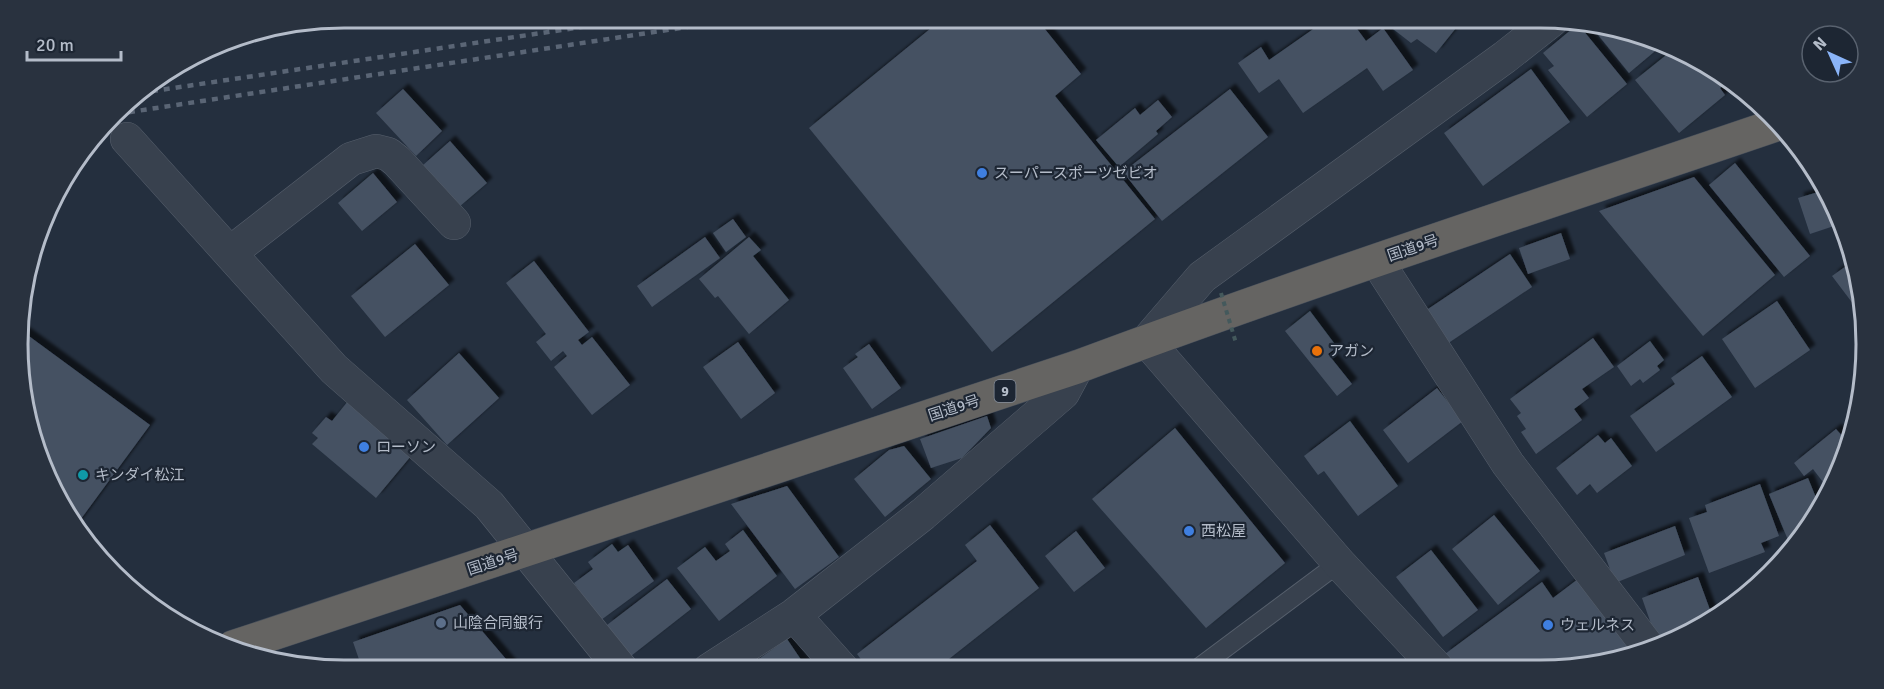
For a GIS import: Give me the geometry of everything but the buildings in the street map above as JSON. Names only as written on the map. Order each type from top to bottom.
[{"type":"highway","name":"国道9号","points":[[243,644],[1077,367],[1377,261],[1769,127]]},
{"type":"street","points":[[1429,660],[1339,563],[1147,341],[1202,277],[1542,28]]},
{"type":"street","points":[[128,139],[334,369],[489,505],[614,660]]},
{"type":"street","points":[[230,253],[351,159],[376,151],[388,154],[397,161],[454,223]]},
{"type":"street","points":[[1377,261],[1508,464],[1645,642]]},
{"type":"street","points":[[724,660],[794,615],[923,514],[1056,400],[1063,393],[1077,367]]},
{"type":"street","points":[[794,615],[834,660]]},
{"type":"lane","points":[[1209,660],[1339,563]]},
{"type":"path","points":[[1221,293],[1236,343]]},
{"type":"railway","points":[[157,90],[575,28]]},
{"type":"railway","points":[[131,112],[680,28]]},
{"type":"place","name":"スーパースポーツゼビオ","points":[[982,173]]},
{"type":"place","name":"アガン","points":[[1317,351]]},
{"type":"place","name":"ローソン","points":[[364,447]]},
{"type":"place","name":"キンダイ松江","points":[[83,475]]},
{"type":"place","name":"西松屋","points":[[1189,531]]},
{"type":"place","name":"山陰合同銀行","points":[[441,623]]},
{"type":"place","name":"ウェルネス","points":[[1548,625]]}]
